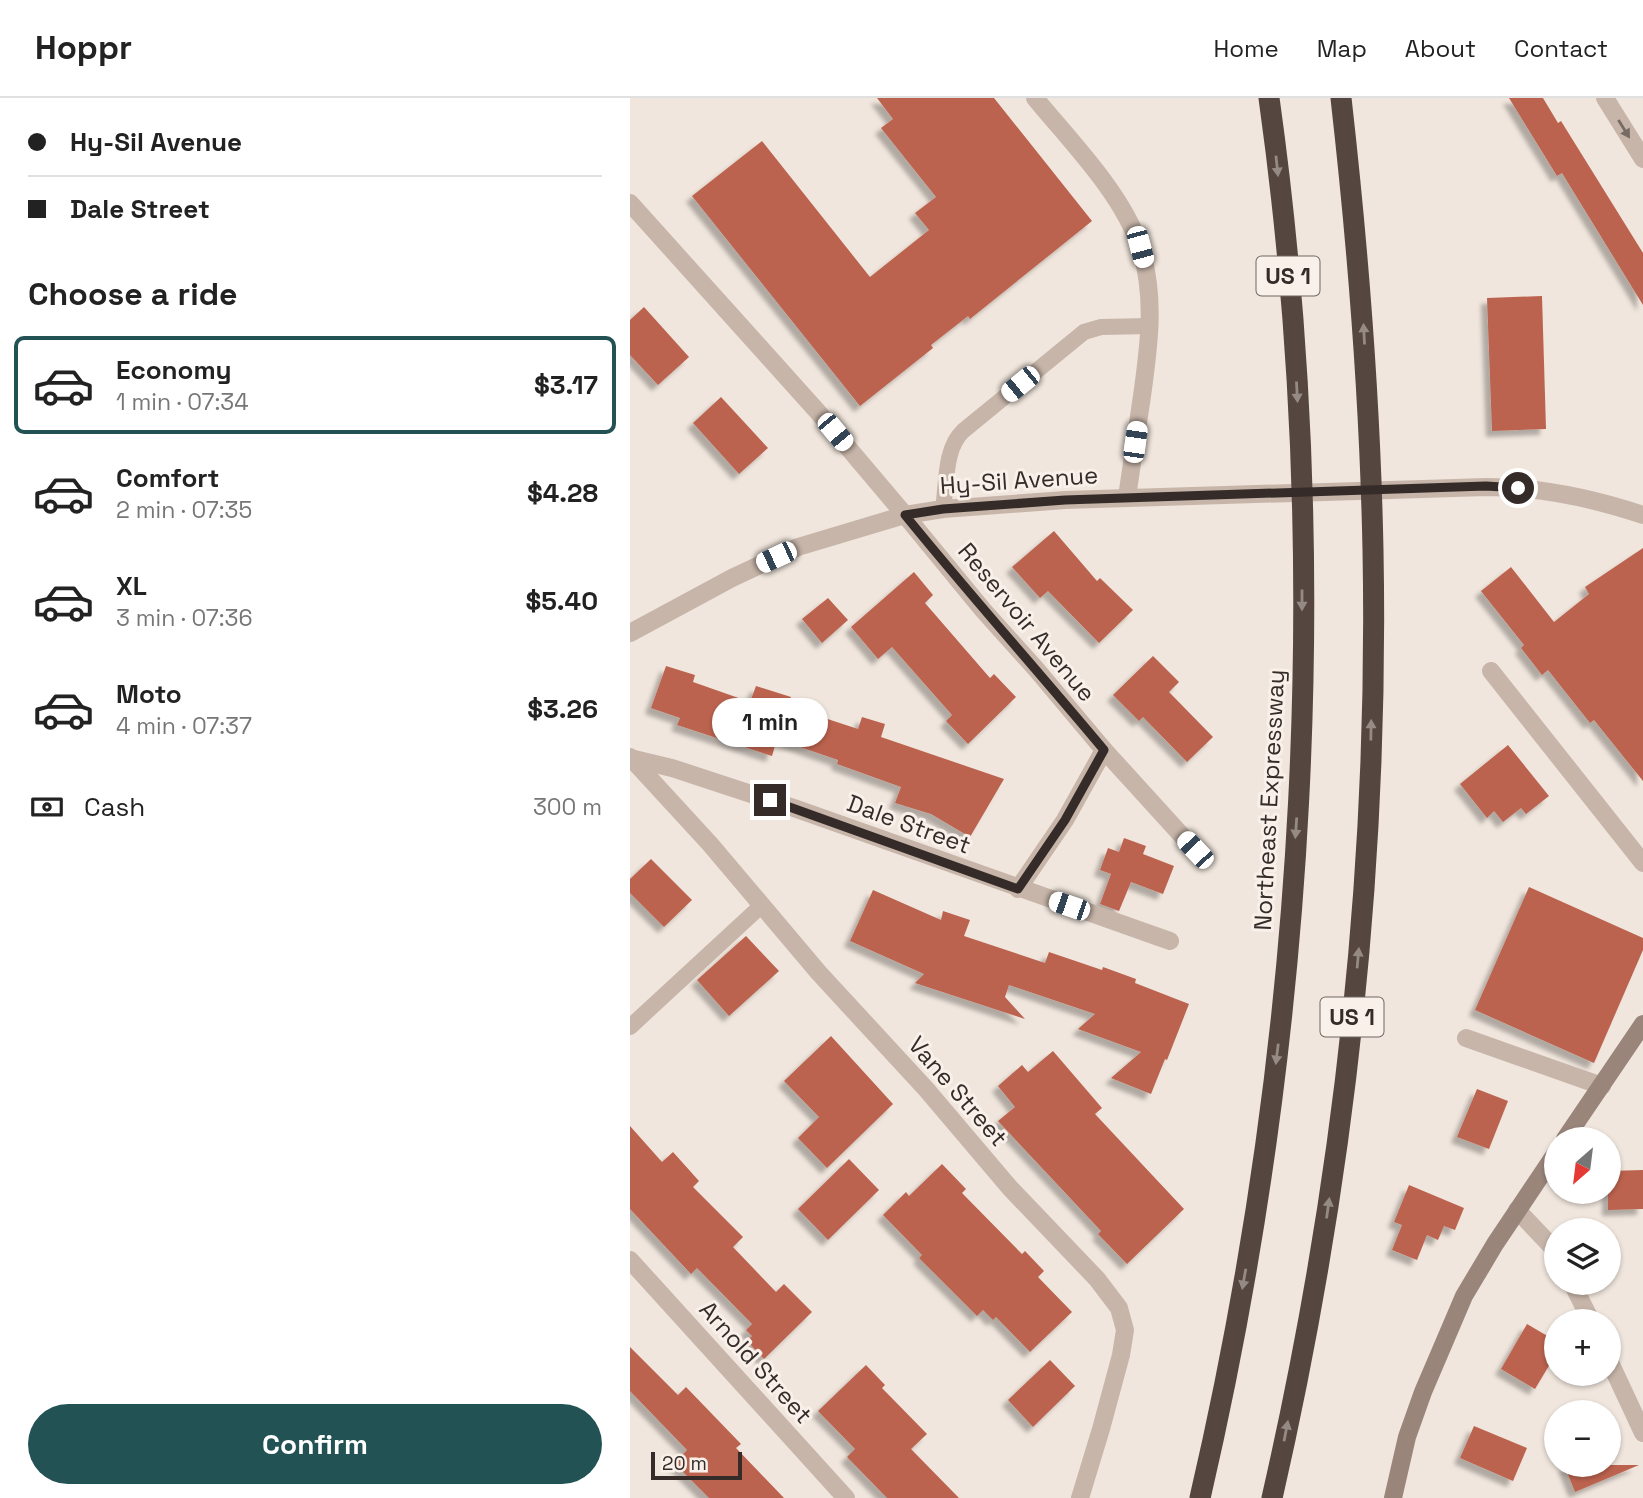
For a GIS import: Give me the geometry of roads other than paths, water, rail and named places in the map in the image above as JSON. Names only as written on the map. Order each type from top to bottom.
[{"type":"highway","name":"Northeast Expressway","points":[[1199,1498],[1232,1348],[1251,1237],[1281,1015],[1299,792],[1302,532],[1300,454],[1284,230],[1269,98]]},
{"type":"highway","name":"US 1","points":[[1272,1498],[1325,1230],[1354,1004],[1370,779],[1373,530],[1371,451],[1355,224],[1341,98]]},
{"type":"main road","points":[[1573,1127],[1643,1024]]},
{"type":"main road","points":[[1394,1498],[1407,1437],[1459,1308],[1489,1254],[1544,1171]]},
{"type":"street","points":[[1035,98],[1090,164],[1128,222],[1140,247],[1147,273],[1150,326],[1128,497]]},
{"type":"street","points":[[1605,98],[1643,159]]},
{"type":"street","name":"Reservoir Avenue","points":[[630,203],[817,411],[983,610],[1195,850]]},
{"type":"street","name":"Hy-Sil Avenue","points":[[630,633],[732,578],[798,547],[905,515],[943,509],[1128,497],[1502,487],[1584,498],[1643,515]]},
{"type":"street","points":[[1491,671],[1643,863]]},
{"type":"street","points":[[1018,889],[1065,820],[1104,750]]},
{"type":"street","name":"Dale Street","points":[[630,758],[672,768],[794,808],[1170,941]]},
{"type":"street","name":"Vane Street","points":[[630,758],[710,844],[819,973],[926,1089],[1010,1188],[1097,1279],[1119,1308],[1125,1330],[1121,1355],[1080,1498]]},
{"type":"street","points":[[1466,1038],[1602,1086]]},
{"type":"street","points":[[1517,1210],[1544,1238]]},
{"type":"street","name":"Arnold Street","points":[[630,1260],[846,1498]]},
{"type":"street","points":[[1621,1386],[1643,1433]]},
{"type":"lane","points":[[943,509],[951,450],[957,436],[1084,332],[1101,327],[1150,326]]},
{"type":"lane","points":[[630,1027],[762,905]]}]
